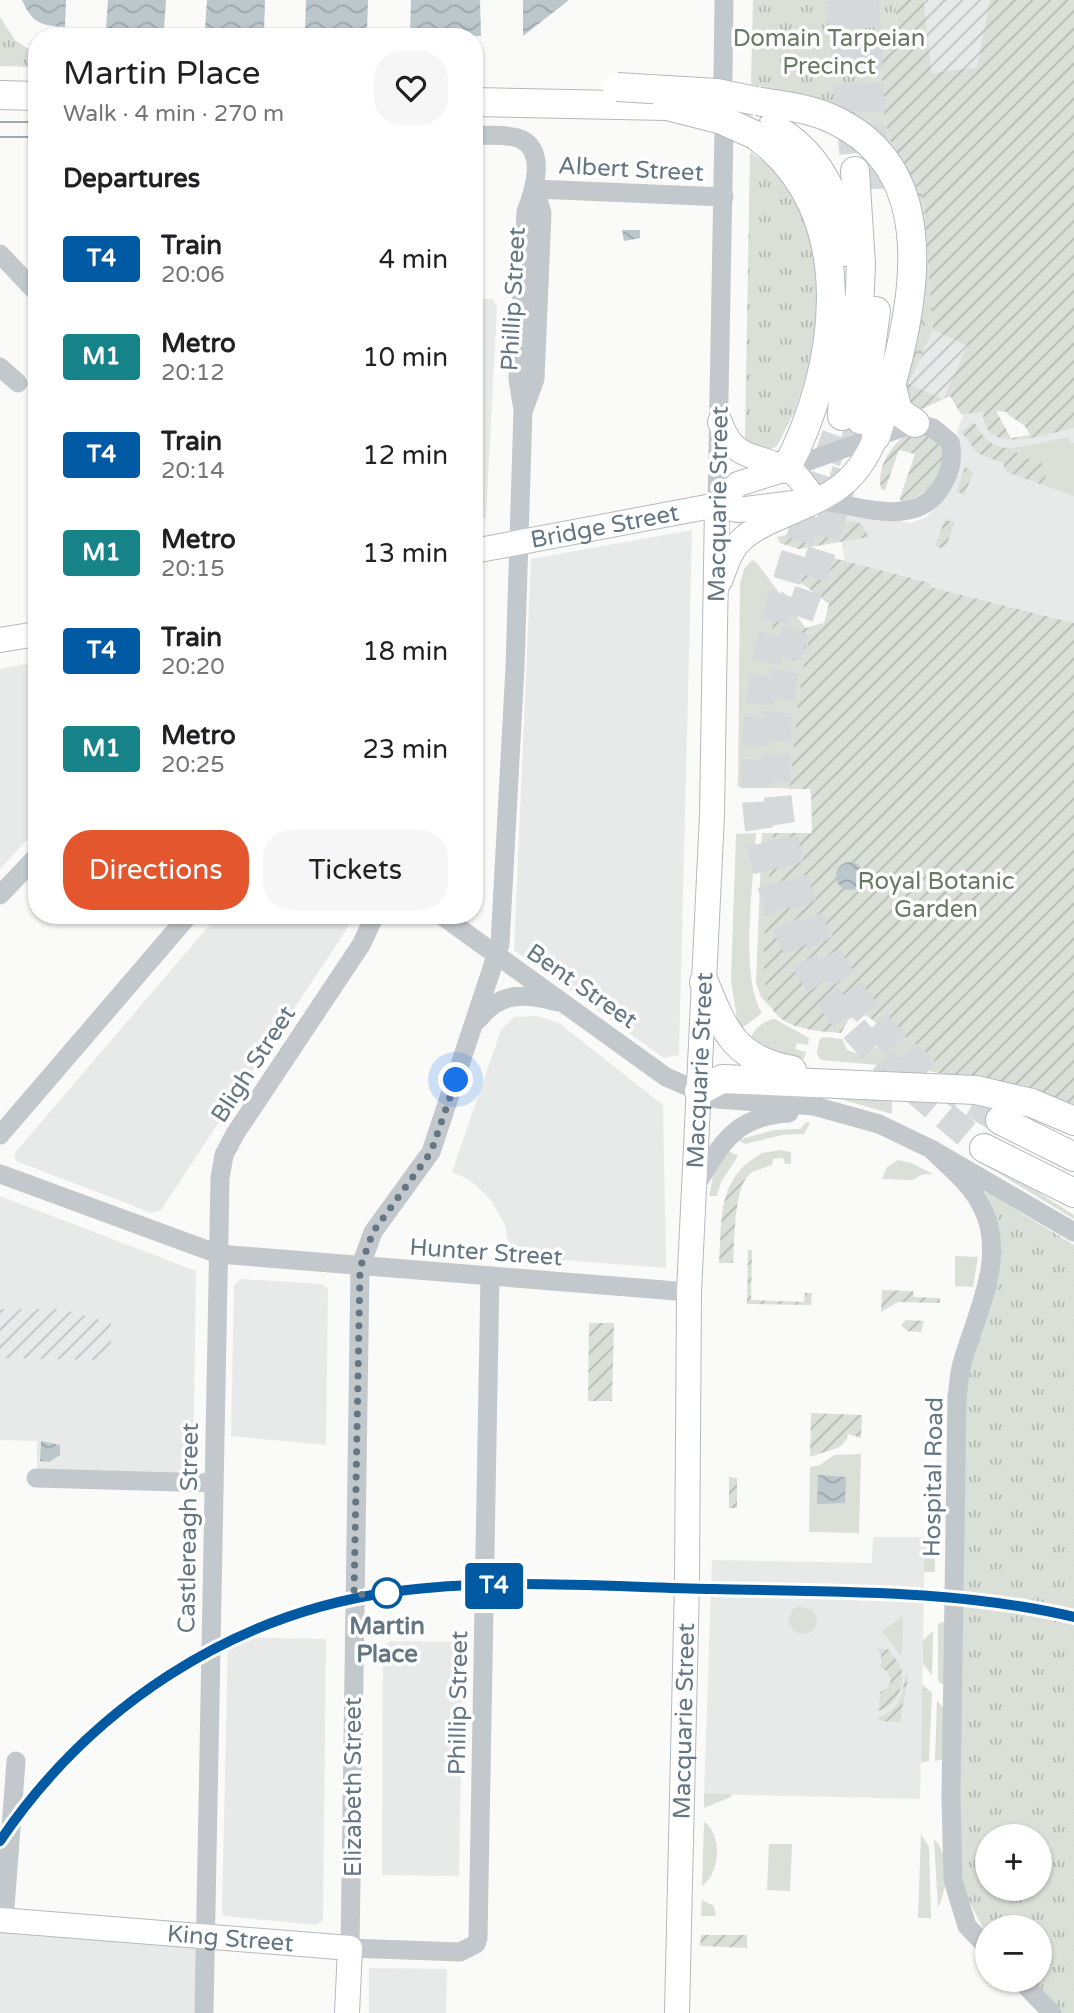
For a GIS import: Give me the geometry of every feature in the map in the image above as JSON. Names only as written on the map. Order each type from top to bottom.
[{"type":"highway","points":[[0,77],[28,78]]},
{"type":"highway","points":[[483,85],[668,89],[757,114],[812,111],[843,125],[876,152],[897,182],[909,219],[913,263],[905,331],[892,387],[898,411],[915,423]]},
{"type":"highway","points":[[0,95],[28,96]]},
{"type":"highway","points":[[483,102],[714,108],[816,122],[843,136],[878,174],[892,206],[897,245],[894,309],[886,346],[854,428]]},
{"type":"highway","points":[[757,114],[805,152],[820,171],[836,204],[846,266],[854,428]]},
{"type":"highway","points":[[757,114],[785,160],[806,186],[823,229],[828,263],[828,318],[822,372],[807,428],[786,469]]},
{"type":"highway","points":[[854,428],[877,297],[865,180]]},
{"type":"highway","points":[[854,428],[892,387]]},
{"type":"highway","points":[[704,982],[726,1030],[747,1053],[776,1067],[870,1083]]},
{"type":"highway","points":[[699,1091],[722,1079],[945,1086],[999,1094],[1032,1103],[1074,1121]]},
{"type":"highway","points":[[1000,1120],[1074,1157]]},
{"type":"highway","points":[[1074,1193],[990,1152],[1038,1186],[1074,1207]]},
{"type":"main road","points":[[720,422],[727,440],[742,454],[796,475],[817,500]]},
{"type":"main road","points":[[716,592],[728,561],[742,539],[756,528],[840,489],[855,475],[854,428]]},
{"type":"main road","points":[[717,505],[734,486],[786,469]]},
{"type":"main road","name":"Bridge Street","points":[[483,549],[717,505],[738,510],[817,500]]},
{"type":"main road","name":"Macquarie Street","points":[[677,2013],[687,1582],[689,1292],[712,815],[717,505]]},
{"type":"main road","points":[[0,640],[28,635]]},
{"type":"main road","name":"King Street","points":[[2,1921],[350,1948]]},
{"type":"main road","name":"Elizabeth Street","points":[[347,2013],[350,1948]]},
{"type":"street","points":[[723,78],[724,0]]},
{"type":"street","name":"Macquarie Street","points":[[717,505],[724,128]]},
{"type":"street","name":"Phillip Street","points":[[427,1160],[497,957],[502,925],[509,804],[523,411],[518,379],[526,212],[535,189],[534,156],[527,144],[517,138],[483,136]]},
{"type":"street","name":"Albert Street","points":[[535,189],[724,197]]},
{"type":"street","points":[[0,254],[28,284]]},
{"type":"street","points":[[0,366],[18,383]]},
{"type":"street","points":[[786,469],[854,428],[915,423],[943,435],[950,442],[953,453],[944,484],[927,504],[905,513],[817,500]]},
{"type":"street","points":[[0,895],[28,865]]},
{"type":"street","points":[[0,1135],[181,924]]},
{"type":"street","name":"Bligh Street","points":[[218,1254],[220,1178],[224,1155],[361,945],[371,924]]},
{"type":"street","name":"Bent Street","points":[[453,924],[666,1077],[721,1100],[805,1105],[853,1116]]},
{"type":"street","points":[[474,1027],[491,1007],[512,995],[538,997],[572,1007]]},
{"type":"street","points":[[694,1189],[727,1138],[750,1121],[781,1114],[853,1116],[908,1136],[1074,1232]]},
{"type":"street","name":"Hospital Road","points":[[931,1149],[976,1196],[985,1213],[992,1241],[986,1285],[962,1362],[957,1397],[951,1796],[953,1880],[967,1926],[975,1934]]},
{"type":"street","name":"Elizabeth Street","points":[[350,1948],[360,1268],[373,1232],[427,1160]]},
{"type":"street","name":"Hunter Street","points":[[0,1174],[199,1250],[218,1254],[360,1268],[689,1292]]},
{"type":"street","name":"Castlereagh Street","points":[[204,2013],[218,1254]]},
{"type":"street","name":"Phillip Street","points":[[460,1952],[476,1944],[480,1904],[490,1276]]},
{"type":"street","points":[[36,1478],[213,1483]]},
{"type":"street","points":[[2,1921],[16,1761]]},
{"type":"street","name":"King Street","points":[[350,1948],[460,1952]]},
{"type":"street","points":[[1032,1992],[1052,2013]]},
{"type":"shaded area","points":[[924,0],[990,0],[978,67],[932,73]]},
{"type":"shaded area","points":[[483,298],[493,299],[497,307],[486,517],[483,519]]},
{"type":"shaded area","points":[[933,330],[967,346],[943,399],[909,383]]},
{"type":"shaded area","points":[[992,411],[1012,440],[1074,428],[1074,623],[930,587],[930,582],[845,561],[841,542],[869,537],[862,524],[839,522],[842,515],[849,512],[911,523],[927,517],[947,495],[959,441],[957,431],[963,416],[961,414]]},
{"type":"shaded area","points":[[692,530],[679,1055],[664,1058],[514,950],[531,559]]},
{"type":"shaded area","points":[[28,666],[28,839],[0,869],[0,669]]},
{"type":"shaded area","points":[[210,924],[350,924],[161,1210],[152,1213],[16,1161],[14,1154]]},
{"type":"shaded area","points":[[538,1016],[559,1023],[663,1105],[666,1268],[511,1256],[505,1225],[490,1199],[470,1180],[452,1172],[501,1030],[514,1017]]},
{"type":"shaded area","points":[[0,1196],[196,1271],[193,1477],[37,1472],[37,1441],[0,1440],[0,1358],[92,1360],[111,1355],[110,1323],[62,1309],[0,1309]]},
{"type":"shaded area","points":[[241,1279],[323,1284],[328,1289],[326,1445],[231,1436],[234,1285]]},
{"type":"shaded area","points":[[0,1309],[62,1309],[111,1323],[111,1356],[92,1360],[0,1358]]},
{"type":"shaded area","points":[[873,1537],[925,1537],[920,1799],[704,1794],[712,1560],[872,1563]]},
{"type":"shaded area","points":[[228,1637],[326,1639],[323,1920],[317,1925],[224,1916],[222,1913]]},
{"type":"shaded area","points":[[390,1641],[458,1642],[463,1649],[459,1876],[382,1875],[383,1647]]},
{"type":"shaded area","points":[[0,1920],[204,1936],[204,2013],[0,2013]]},
{"type":"shaded area","points":[[369,1968],[447,1969],[446,2013],[369,2013]]},
{"type":"green space","name":"Domain Tarpeian Precinct","points":[[753,0],[895,0],[898,39],[880,42],[884,118],[899,168],[800,95],[751,84]]},
{"type":"green space","points":[[895,0],[924,0],[932,73],[977,67],[990,0],[1074,0],[1074,428],[1034,437],[1006,439],[994,435],[986,427],[983,414],[987,412],[961,414],[950,396],[922,409],[905,404],[904,381],[943,399],[967,346],[933,330],[923,195],[899,168],[884,118],[880,41],[898,39]],"holes":[[[996,411],[1008,412],[1007,414],[1025,426],[1030,435],[1011,438]]]},
{"type":"green space","points":[[0,17],[15,40],[28,49],[28,67],[0,66]]},
{"type":"green space","points":[[750,152],[782,174],[804,210],[823,277],[812,357],[795,411],[777,446],[765,452],[745,439]]},
{"type":"green space","points":[[899,168],[923,195],[933,330],[909,383],[904,381]]},
{"type":"green space","points":[[974,422],[982,434],[995,445],[1015,448],[1018,455],[1049,466],[1043,485],[1006,472],[1003,463],[977,453],[962,432]]},
{"type":"green space","points":[[914,430],[941,440],[942,463],[940,472],[929,488],[901,504],[900,498],[915,454],[899,450],[885,490],[881,489],[881,471],[893,447]]},
{"type":"green space","points":[[1069,437],[1070,443],[1074,443],[1074,496],[1043,485],[1049,466],[1018,455],[1015,448]]},
{"type":"green space","points":[[965,467],[973,473],[964,496],[956,493]]},
{"type":"green space","points":[[946,517],[948,521],[955,521],[947,544],[941,548],[935,546]]},
{"type":"green space","points":[[850,521],[862,524],[869,537],[799,549],[780,543],[777,537]]},
{"type":"green space","name":"Royal Botanic Garden","points":[[830,557],[931,583],[930,587],[1074,623],[1074,1111],[992,1083],[912,1068],[910,1037],[882,1037],[880,1026],[866,1015],[849,1019],[841,1033],[793,1025],[777,1015],[771,1007],[766,993],[764,949],[773,833],[812,833],[811,789],[790,789],[797,711],[806,653],[810,634],[820,628],[809,634],[802,664],[776,649],[785,639],[797,632],[823,623],[823,627],[829,604],[799,581],[796,569],[807,561]]},
{"type":"green space","points":[[752,560],[810,634],[824,627],[811,796],[810,789],[738,787],[740,584],[744,569]]},
{"type":"green space","points":[[782,591],[803,613],[772,633],[775,604]]},
{"type":"green space","points":[[756,833],[749,952],[755,997],[762,1013],[742,1028],[738,1026],[731,980],[736,834]]},
{"type":"green space","points":[[762,833],[773,833],[766,953],[771,1008],[761,997],[756,983]]},
{"type":"green space","points":[[775,1019],[809,1038],[808,1045],[797,1043],[795,1049],[806,1052],[804,1059],[770,1053],[751,1039],[760,1026]]},
{"type":"green space","points":[[823,1037],[842,1039],[847,1050],[865,1056],[878,1046],[882,1037],[911,1037],[912,1068],[821,1060],[817,1054],[819,1040]]},
{"type":"green space","points":[[892,1095],[892,1114],[833,1097]]},
{"type":"green space","points":[[806,1122],[810,1123],[804,1134],[782,1135],[745,1144],[738,1140],[774,1130],[800,1129]]},
{"type":"green space","points":[[725,1149],[738,1156],[721,1182],[717,1196],[709,1196],[715,1167]]},
{"type":"green space","points":[[780,1150],[791,1152],[791,1164],[785,1164],[783,1158],[773,1159],[772,1165],[752,1172],[747,1163],[762,1153]]},
{"type":"green space","points":[[980,1155],[1074,1215],[1074,1219],[977,1160]]},
{"type":"green space","points":[[898,1160],[933,1174],[921,1175],[913,1180],[882,1179],[887,1167]]},
{"type":"green space","points":[[747,1163],[752,1172],[741,1188],[738,1200],[733,1263],[719,1263],[721,1222],[726,1196],[737,1173]]},
{"type":"green space","points":[[985,1191],[1074,1245],[1074,2013],[1062,2013],[1040,1992],[1052,1992],[1052,1915],[976,1915],[965,1893],[959,1853],[964,1380],[994,1218],[997,1216]]},
{"type":"green space","points":[[748,1250],[752,1250],[751,1300],[804,1302],[805,1293],[812,1293],[811,1305],[747,1304]]},
{"type":"green space","points":[[955,1256],[978,1257],[973,1287],[955,1286]]},
{"type":"green space","points":[[882,1290],[913,1291],[914,1297],[940,1298],[940,1303],[898,1302],[881,1312]]},
{"type":"green space","points":[[906,1320],[924,1321],[921,1332],[907,1331],[901,1325]]},
{"type":"green space","points":[[589,1323],[614,1323],[612,1401],[588,1401]]},
{"type":"green space","points":[[811,1413],[862,1415],[861,1438],[848,1434],[840,1447],[810,1457]]},
{"type":"green space","points":[[861,1454],[859,1533],[809,1532],[810,1467],[820,1465],[834,1455]]},
{"type":"green space","points":[[729,1477],[737,1478],[737,1508],[729,1508]]},
{"type":"green space","points":[[925,1541],[935,1541],[935,1572],[924,1572]]},
{"type":"green space","points":[[799,1606],[813,1610],[817,1619],[815,1628],[807,1634],[797,1633],[788,1623],[792,1610]]},
{"type":"green space","points":[[903,1616],[902,1655],[900,1655],[882,1631]]},
{"type":"green space","points":[[945,1621],[945,1684],[942,1684],[938,1681],[938,1624]]},
{"type":"green space","points":[[933,1631],[932,1675],[923,1664],[923,1640]]},
{"type":"green space","points":[[876,1649],[888,1649],[900,1666],[902,1682],[893,1702],[882,1710],[875,1711],[879,1708],[880,1692],[888,1688],[891,1680],[887,1671],[881,1668],[881,1654]]},
{"type":"green space","points":[[905,1675],[908,1675],[901,1722],[878,1721],[878,1717],[891,1711],[899,1701]]},
{"type":"green space","points":[[922,1684],[932,1693],[929,1761],[921,1763]]},
{"type":"green space","points":[[937,1700],[947,1713],[946,1759],[935,1761]]},
{"type":"green space","points":[[704,1794],[731,1794],[731,1797],[704,1808]]},
{"type":"green space","points":[[704,1822],[714,1836],[717,1854],[713,1873],[702,1886]]},
{"type":"green space","points":[[921,1834],[929,1847],[931,1918],[918,1918]]},
{"type":"green space","points":[[934,1839],[946,1863],[946,1881],[938,1908]]},
{"type":"green space","points":[[769,1844],[792,1844],[790,1891],[767,1890]]},
{"type":"green space","points":[[702,1900],[714,1906],[716,1916],[701,1916]]},
{"type":"green space","points":[[701,1935],[747,1935],[747,1948],[700,1946]]},
{"type":"water","points":[[22,0],[66,0],[65,27],[38,22]]},
{"type":"water","points":[[108,0],[166,0],[164,28],[106,28]]},
{"type":"water","points":[[207,0],[265,0],[264,28],[205,28]]},
{"type":"water","points":[[306,0],[368,0],[367,28],[305,28]]},
{"type":"water","points":[[411,0],[480,0],[481,28],[410,28]]},
{"type":"water","points":[[523,0],[569,0],[523,36]]},
{"type":"water","points":[[622,230],[640,230],[640,238],[624,241]]},
{"type":"water","points":[[850,862],[860,866],[864,876],[860,886],[850,890],[840,886],[836,876],[840,866]]},
{"type":"water","points":[[41,1441],[60,1445],[60,1455],[49,1462],[40,1461]]},
{"type":"water","points":[[818,1475],[846,1477],[845,1503],[817,1504]]},
{"type":"tunnel","points":[[840,0],[855,171]]},
{"type":"tunnel","points":[[865,0],[875,189]]},
{"type":"tunnel","points":[[858,430],[789,653],[778,715],[776,775],[783,834],[798,890],[821,943],[852,993],[891,1039],[938,1081],[1000,1120]]},
{"type":"tunnel","points":[[836,435],[787,579],[769,652],[758,724],[756,796],[767,868],[792,938],[835,1006],[887,1063],[984,1148]]},
{"type":"tram line","points":[[0,122],[28,122]]},
{"type":"tram line","points":[[0,137],[28,137]]},
{"type":"train","name":"T4","points":[[0,1841],[27,1802],[96,1728],[178,1668],[240,1636],[278,1621],[348,1601],[392,1592],[461,1586],[845,1592],[956,1598],[1074,1617]]},
{"type":"place","name":"Martin Place","points":[[387,1593]]},
{"type":"route","points":[[387,1593],[354,1595],[360,1268],[373,1232],[431,1152],[456,1080]]}]
